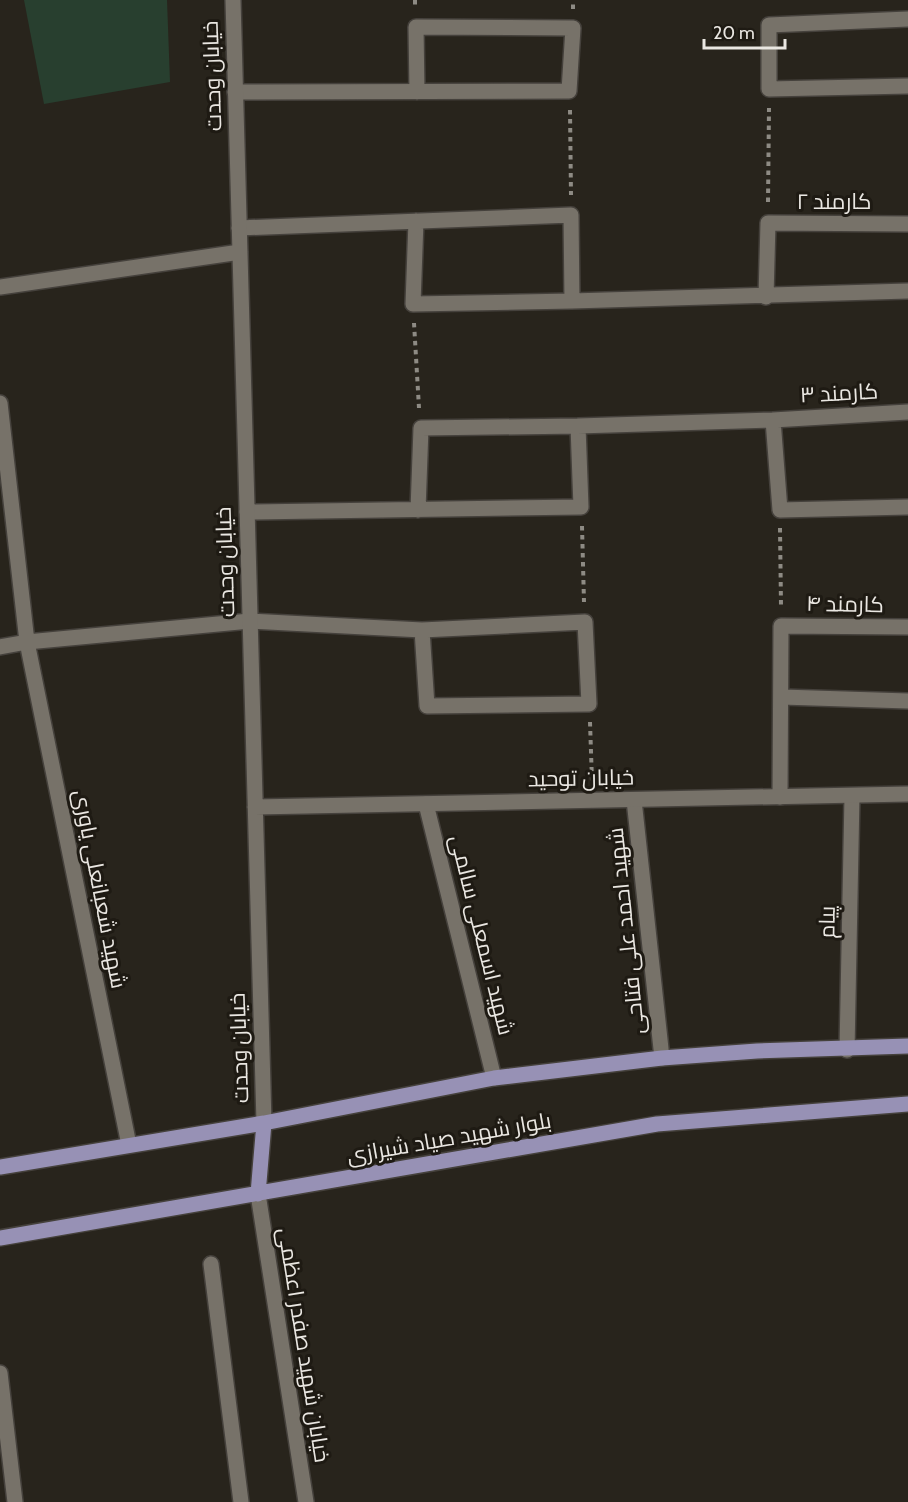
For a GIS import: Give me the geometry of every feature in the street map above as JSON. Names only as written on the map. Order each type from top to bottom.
[{"type":"main road","points":[[0,1167],[264,1123],[494,1078],[662,1058],[757,1051],[847,1050],[908,1046]]},
{"type":"main road","name":"بلوار شهید صیاد شیرازی","points":[[0,1238],[657,1124],[908,1104]]},
{"type":"main road","points":[[258,1194],[264,1123]]},
{"type":"street","name":"خیابان وحدت","points":[[233,0],[264,1123]]},
{"type":"street","points":[[908,19],[769,25],[769,89],[908,86]]},
{"type":"street","points":[[235,92],[417,92],[569,91],[573,28],[416,27],[417,92]]},
{"type":"street","points":[[239,228],[571,215],[572,301]]},
{"type":"street","points":[[416,221],[413,304],[765,297],[908,291]]},
{"type":"street","name":"کارمند ۲","points":[[767,232],[768,223],[908,224]]},
{"type":"street","points":[[765,297],[767,232]]},
{"type":"street","points":[[0,287],[240,252]]},
{"type":"street","name":"شهید شعبانعلی یاوری","points":[[0,402],[27,642],[129,1145]]},
{"type":"street","name":"کارمند ۳","points":[[421,428],[773,420],[908,412]]},
{"type":"street","points":[[773,420],[780,510],[908,507]]},
{"type":"street","points":[[247,512],[581,507],[578,426]]},
{"type":"street","points":[[418,510],[421,428]]},
{"type":"street","points":[[0,647],[27,642],[250,621],[422,630],[585,622],[589,704],[427,706],[422,630]]},
{"type":"street","points":[[780,797],[781,626]]},
{"type":"street","name":"کارمند ۴","points":[[781,626],[908,627]]},
{"type":"street","points":[[782,697],[908,701]]},
{"type":"street","name":"خیابان توحید","points":[[255,807],[908,794]]},
{"type":"street","name":"پیام","points":[[847,1050],[852,795]]},
{"type":"street","name":"شهید احمد علی فتاحی","points":[[634,800],[662,1058]]},
{"type":"street","name":"شهید اسمعلی سالمی","points":[[426,804],[494,1078]]},
{"type":"street","name":"خیابان شهید صفدر اعظمی","points":[[258,1194],[306,1502]]},
{"type":"street","points":[[211,1264],[241,1502]]},
{"type":"street","points":[[0,1373],[15,1502]]},
{"type":"path","points":[[767,232],[769,89]]},
{"type":"path","points":[[569,91],[571,215]]},
{"type":"path","points":[[413,304],[421,428]]},
{"type":"path","points":[[581,507],[585,622]]},
{"type":"path","points":[[780,510],[781,626]]},
{"type":"path","points":[[589,704],[593,801]]},
{"type":"green space","points":[[24,0],[167,0],[170,82],[44,104]]}]
